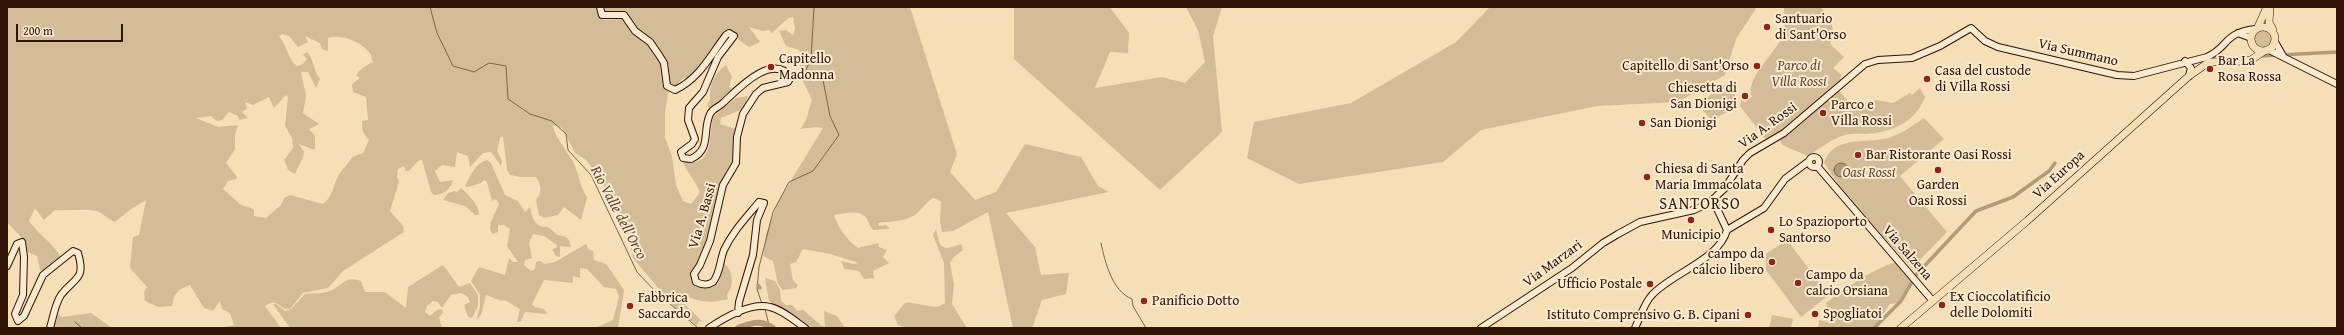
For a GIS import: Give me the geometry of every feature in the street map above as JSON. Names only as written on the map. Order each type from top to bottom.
[{"type":"main road","points":[[2242,61],[2250,54],[2251,41],[2256,28],[2268,7]]},
{"type":"main road","points":[[2251,41],[2257,50],[2266,51],[2275,42],[2273,31],[2269,22],[2268,7]]},
{"type":"main road","points":[[2256,28],[2266,26],[2273,31]]},
{"type":"main road","name":"Via Europa","points":[[1901,328],[1932,300],[2027,221],[2189,76],[2209,62],[2251,60],[2266,51]]},
{"type":"street","name":"Via A. Bassi","points":[[600,7],[600,12],[606,17],[624,15],[636,31],[652,45],[664,63],[668,86],[675,90],[691,82],[698,75],[726,35],[729,33],[734,36],[718,57],[702,92],[689,108],[688,120],[695,139],[692,144],[681,152],[683,158],[691,159],[701,151],[705,146],[710,115],[744,82],[773,69],[782,71],[791,77],[788,82],[774,84],[756,94],[740,121],[737,136],[736,162],[723,185],[710,241],[700,265],[694,274],[696,282],[700,284],[713,282],[724,250],[737,226],[751,215],[759,202],[764,203],[757,220],[753,255],[739,302],[738,313]]},
{"type":"street","name":"Via Summano","points":[[1872,61],[1912,58],[1940,46],[1971,28],[1985,41],[1998,47],[2124,76],[2146,73],[2210,55],[2237,32]]},
{"type":"street","points":[[2237,32],[2256,28]]},
{"type":"street","points":[[2237,32],[2251,41]]},
{"type":"street","points":[[2275,42],[2280,54]]},
{"type":"street","points":[[2266,51],[2280,54],[2337,84]]},
{"type":"street","name":"Via A. Rossi","points":[[1664,217],[1694,210],[1713,200],[1725,188],[1743,160],[1750,153],[1784,133],[1872,61]]},
{"type":"street","points":[[2185,61],[2191,68],[2189,76]]},
{"type":"street","name":"Via Salzena","points":[[1727,230],[1764,208],[1785,179],[1797,168],[1813,164],[1932,300]]},
{"type":"street","points":[[1635,328],[1651,295],[1708,255],[1721,242],[1727,230],[1713,200]]},
{"type":"street","name":"Via Marzari","points":[[1482,328],[1572,268],[1603,243],[1640,222],[1664,217]]},
{"type":"street","points":[[7,266],[17,244],[22,242],[24,257],[23,294],[15,314],[18,321],[24,316],[43,274],[73,251],[78,253],[80,261],[79,278],[61,296],[50,328]]},
{"type":"street","points":[[709,328],[738,313],[758,306],[768,306],[805,328]]},
{"type":"green space","points":[[7,7],[598,7],[599,16],[603,20],[625,19],[634,33],[651,46],[663,64],[669,89],[665,112],[665,138],[672,156],[676,185],[683,201],[691,204],[700,192],[682,160],[692,162],[700,160],[705,156],[710,141],[713,117],[736,98],[748,96],[743,109],[721,118],[720,124],[736,129],[735,162],[723,179],[712,229],[693,282],[698,287],[715,286],[719,282],[724,263],[730,270],[732,279],[731,287],[727,295],[728,299],[710,302],[693,299],[682,294],[676,296],[703,322],[699,321],[697,326],[673,306],[633,258],[629,237],[600,178],[586,160],[575,153],[562,128],[553,125],[558,137],[572,160],[582,188],[587,197],[581,220],[564,207],[558,215],[544,218],[539,215],[536,200],[540,194],[539,183],[536,177],[520,177],[510,175],[507,170],[503,136],[500,138],[497,151],[502,161],[501,166],[491,152],[483,153],[470,167],[468,156],[457,152],[455,167],[442,165],[435,171],[440,182],[453,180],[448,189],[440,194],[434,195],[431,192],[422,160],[418,161],[409,171],[406,171],[404,166],[398,169],[397,176],[399,182],[390,211],[403,226],[404,232],[343,271],[328,288],[303,293],[290,309],[283,308],[273,302],[265,306],[281,328],[220,328],[234,325],[230,313],[222,309],[220,301],[213,311],[204,308],[190,285],[177,292],[172,306],[158,307],[145,301],[144,292],[147,287],[130,268],[133,237],[139,235],[146,200],[131,209],[115,222],[99,212],[92,210],[55,210],[44,220],[35,208],[29,221],[55,249],[62,260],[44,275],[40,270],[37,256],[27,252],[25,241],[7,222]],"holes":[[[283,34],[290,37],[298,47],[308,42],[305,36],[320,43],[322,49],[328,51],[328,38],[344,38],[355,41],[369,52],[373,62],[356,75],[360,78],[352,84],[353,92],[366,97],[368,120],[362,121],[362,124],[364,134],[369,140],[363,153],[352,157],[342,171],[327,201],[323,204],[290,195],[284,198],[281,205],[266,218],[254,216],[254,209],[241,205],[223,189],[228,181],[236,179],[237,177],[226,163],[235,149],[235,135],[238,125],[218,127],[196,118],[211,116],[217,121],[222,120],[229,112],[238,116],[239,120],[248,118],[242,112],[247,109],[245,102],[253,105],[269,97],[274,108],[286,95],[288,97],[285,126],[292,138],[293,148],[284,160],[288,170],[295,174],[304,152],[299,144],[315,150],[315,136],[309,129],[319,124],[303,113],[306,96],[301,72],[308,72],[316,88],[320,79],[307,52],[303,55],[307,59],[303,64],[297,66],[294,63],[279,36]]]},
{"type":"green space","points":[[602,7],[910,7],[957,154],[950,172],[975,200],[996,192],[1025,144],[1081,157],[1098,186],[1109,192],[1006,213],[1035,247],[1041,275],[1069,273],[1066,294],[1042,300],[1032,328],[1013,328],[988,212],[953,231],[942,232],[940,221],[941,201],[933,198],[911,217],[902,220],[878,223],[879,226],[886,225],[890,229],[873,230],[865,216],[857,213],[852,212],[834,215],[843,233],[858,248],[878,243],[879,247],[887,250],[883,257],[889,263],[873,271],[874,278],[864,279],[859,271],[844,269],[841,261],[854,264],[859,263],[830,254],[803,249],[796,262],[790,264],[793,280],[798,285],[796,288],[783,290],[778,284],[773,261],[763,256],[766,234],[779,200],[823,128],[816,127],[800,129],[806,119],[812,100],[799,73],[802,55],[799,50],[786,46],[779,31],[786,30],[793,35],[795,29],[793,17],[788,18],[772,33],[769,30],[762,31],[749,27],[760,42],[749,47],[738,39],[736,33],[729,33],[688,80],[685,77],[674,87],[668,82],[666,63],[637,31],[627,16],[604,16]]},
{"type":"green space","points":[[1014,7],[1110,7],[1129,33],[1128,53],[1110,52],[1095,88],[1162,77],[1185,83],[1205,62],[1198,30],[1186,7],[1222,7],[1213,36],[1222,132],[1160,190],[1014,59]]},
{"type":"green space","points":[[1490,7],[1757,7],[1736,39],[1725,75],[1678,102],[1597,106],[1481,130],[1443,162],[1299,184],[1247,158],[1254,122],[1351,103],[1456,42]]},
{"type":"green space","name":"Parco di Villa Rossi","points":[[1784,7],[1821,7],[1831,21],[1833,30],[1830,44],[1844,57],[1833,68],[1842,75],[1840,78],[1843,80],[1784,133],[1767,141],[1740,106],[1741,100],[1745,102],[1752,97],[1752,83],[1756,75],[1780,42],[1785,25]]},
{"type":"green space","points":[[2260,31],[2266,31],[2271,36],[2269,45],[2266,47],[2260,47],[2255,42],[2255,36]]},
{"type":"green space","points":[[726,65],[732,77],[729,87],[737,91],[721,108],[710,110],[707,104],[710,101],[711,85],[718,73]]},
{"type":"green space","points":[[1726,84],[1733,91],[1737,100],[1728,112],[1711,120],[1698,104]]},
{"type":"green space","name":"Parco di Villa Rossi","points":[[1920,88],[1925,97],[1921,106],[1909,119],[1894,128],[1876,133],[1845,135],[1829,142],[1808,156],[1782,145],[1780,140],[1786,133],[1838,90],[1850,103],[1863,104],[1876,100],[1893,103],[1910,93],[1912,95]]},
{"type":"green space","name":"Oasi Rossi","points":[[1924,118],[1944,139],[1900,176],[1947,232],[1912,268],[1835,184],[1837,182],[1824,163],[1828,154],[1842,144],[1888,138],[1911,127]]},
{"type":"green space","points":[[487,160],[491,163],[505,195],[518,201],[525,212],[530,207],[533,218],[537,224],[548,227],[557,234],[567,238],[569,241],[571,247],[560,246],[560,257],[556,256],[552,250],[557,247],[557,245],[544,236],[533,234],[529,243],[532,258],[525,260],[524,265],[531,271],[535,269],[536,262],[540,261],[544,264],[555,262],[586,244],[588,249],[593,251],[594,260],[606,264],[624,290],[618,328],[595,328],[613,320],[619,297],[616,289],[604,287],[587,269],[580,268],[580,278],[573,276],[573,283],[544,280],[532,304],[535,307],[544,309],[547,313],[525,312],[521,321],[517,322],[520,309],[505,300],[502,301],[486,295],[481,315],[476,321],[480,307],[480,295],[471,281],[479,267],[505,275],[509,258],[513,262],[518,262],[507,246],[510,229],[504,225],[498,225],[498,232],[493,234],[491,231],[491,224],[499,204],[496,199],[492,201],[487,182],[484,180],[481,183],[468,187],[465,186],[476,167]]},
{"type":"green space","points":[[461,188],[477,207],[479,215],[475,215],[465,206],[443,200],[448,193],[454,191],[457,192]]},
{"type":"green space","points":[[936,229],[940,244],[942,246],[949,248],[961,244],[963,250],[953,258],[950,263],[954,284],[952,304],[967,328],[907,328],[898,325],[894,316],[905,303],[936,307],[945,303],[944,263],[933,235]]},
{"type":"green space","name":"Campo da calcio Orsiana","points":[[1787,240],[1829,295],[1801,317],[1766,270],[1766,254]]},
{"type":"green space","points":[[1895,262],[1914,283],[1898,303],[1890,304],[1874,328],[1818,328],[1819,320],[1829,322],[1826,303],[1859,280]]},
{"type":"green space","points":[[443,265],[459,287],[470,283],[478,295],[478,306],[472,318],[468,317],[464,305],[470,302],[468,297],[461,293],[451,295],[442,308],[438,302],[433,301],[427,306],[425,312],[430,316],[437,310],[442,309],[443,313],[439,317],[442,328],[290,328],[273,304],[276,304],[285,311],[291,309],[305,294],[327,292],[350,279],[355,279],[361,281],[365,292],[385,292],[406,308],[408,287]]},
{"type":"green space","points":[[765,278],[775,281],[780,290],[781,301],[786,305],[792,305],[797,311],[803,310],[825,327],[824,311],[837,316],[845,328],[809,328],[774,306],[769,301]]},
{"type":"green space","points":[[91,313],[112,328],[54,328],[58,314],[62,317]]},
{"type":"green space","points":[[1772,315],[1793,319],[1791,328],[1769,328]]},
{"type":"shaded area","points":[[1841,163],[1846,165],[1848,170],[1846,175],[1841,177],[1836,175],[1834,170],[1836,165]]},
{"type":"waterway","name":"Rio Valle dell'Orco","points":[[430,7],[437,33],[453,66],[474,72],[489,63],[506,66],[508,99],[530,114],[552,121],[566,134],[568,150],[591,175],[637,272],[655,291],[698,328]]},
{"type":"waterway","points":[[762,304],[757,289],[759,267],[773,212],[789,182],[813,171],[839,135],[830,116],[823,80],[804,73],[811,60],[814,7]]},
{"type":"waterway","points":[[2261,56],[2337,52]]},
{"type":"waterway","points":[[1874,328],[1901,301],[1916,275],[1976,211],[2013,197],[2049,171],[2055,163]]},
{"type":"waterway","points":[[1101,243],[1107,267],[1114,283],[1119,290],[1132,299],[1133,306],[1146,328]]},
{"type":"waterway","points":[[765,309],[769,325]]},
{"type":"waterway","points":[[75,322],[82,328]]},
{"type":"waterway","points":[[738,328],[752,323],[760,323],[773,328]]},
{"type":"place","name":"Santuario di Sant'Orso","points":[[1767,27]]},
{"type":"place","name":"Capitello di Sant'Orso","points":[[1757,66]]},
{"type":"place","name":"Capitello Madonna","points":[[771,67]]},
{"type":"place","name":"Bar La Rosa Rossa","points":[[2210,69]]},
{"type":"place","name":"Casa del custode di Villa Rossi","points":[[1927,79]]},
{"type":"place","name":"Chiesetta di San Dionigi","points":[[1745,96]]},
{"type":"place","name":"Parco e Villa Rossi","points":[[1823,113]]},
{"type":"place","name":"San Dionigi","points":[[1642,123]]},
{"type":"place","name":"Bar Ristorante Oasi Rossi","points":[[1858,155]]},
{"type":"place","name":"Garden Oasi Rossi","points":[[1938,170]]},
{"type":"place","name":"Chiesa di Santa Maria Immacolata","points":[[1647,177]]},
{"type":"place","name":"Municipio","points":[[1691,220]]},
{"type":"place","name":"Lo Spazioporto Santorso","points":[[1771,230]]},
{"type":"place","name":"campo da calcio libero","points":[[1772,262]]},
{"type":"place","name":"Campo da calcio Orsiana","points":[[1798,283]]},
{"type":"place","name":"Ufficio Postale","points":[[1650,284]]},
{"type":"place","name":"Panificio Dotto","points":[[1144,301]]},
{"type":"place","name":"Ex Cioccolatificio delle Dolomiti","points":[[1942,305]]},
{"type":"place","name":"Fabbrica Saccardo","points":[[630,306]]},
{"type":"place","name":"Spogliatoi","points":[[1815,314]]},
{"type":"place","name":"Istituto Comprensivo G. B. Cipani","points":[[1748,315]]},
{"type":"district","name":"SANTORSO","points":[[1700,205]]}]
